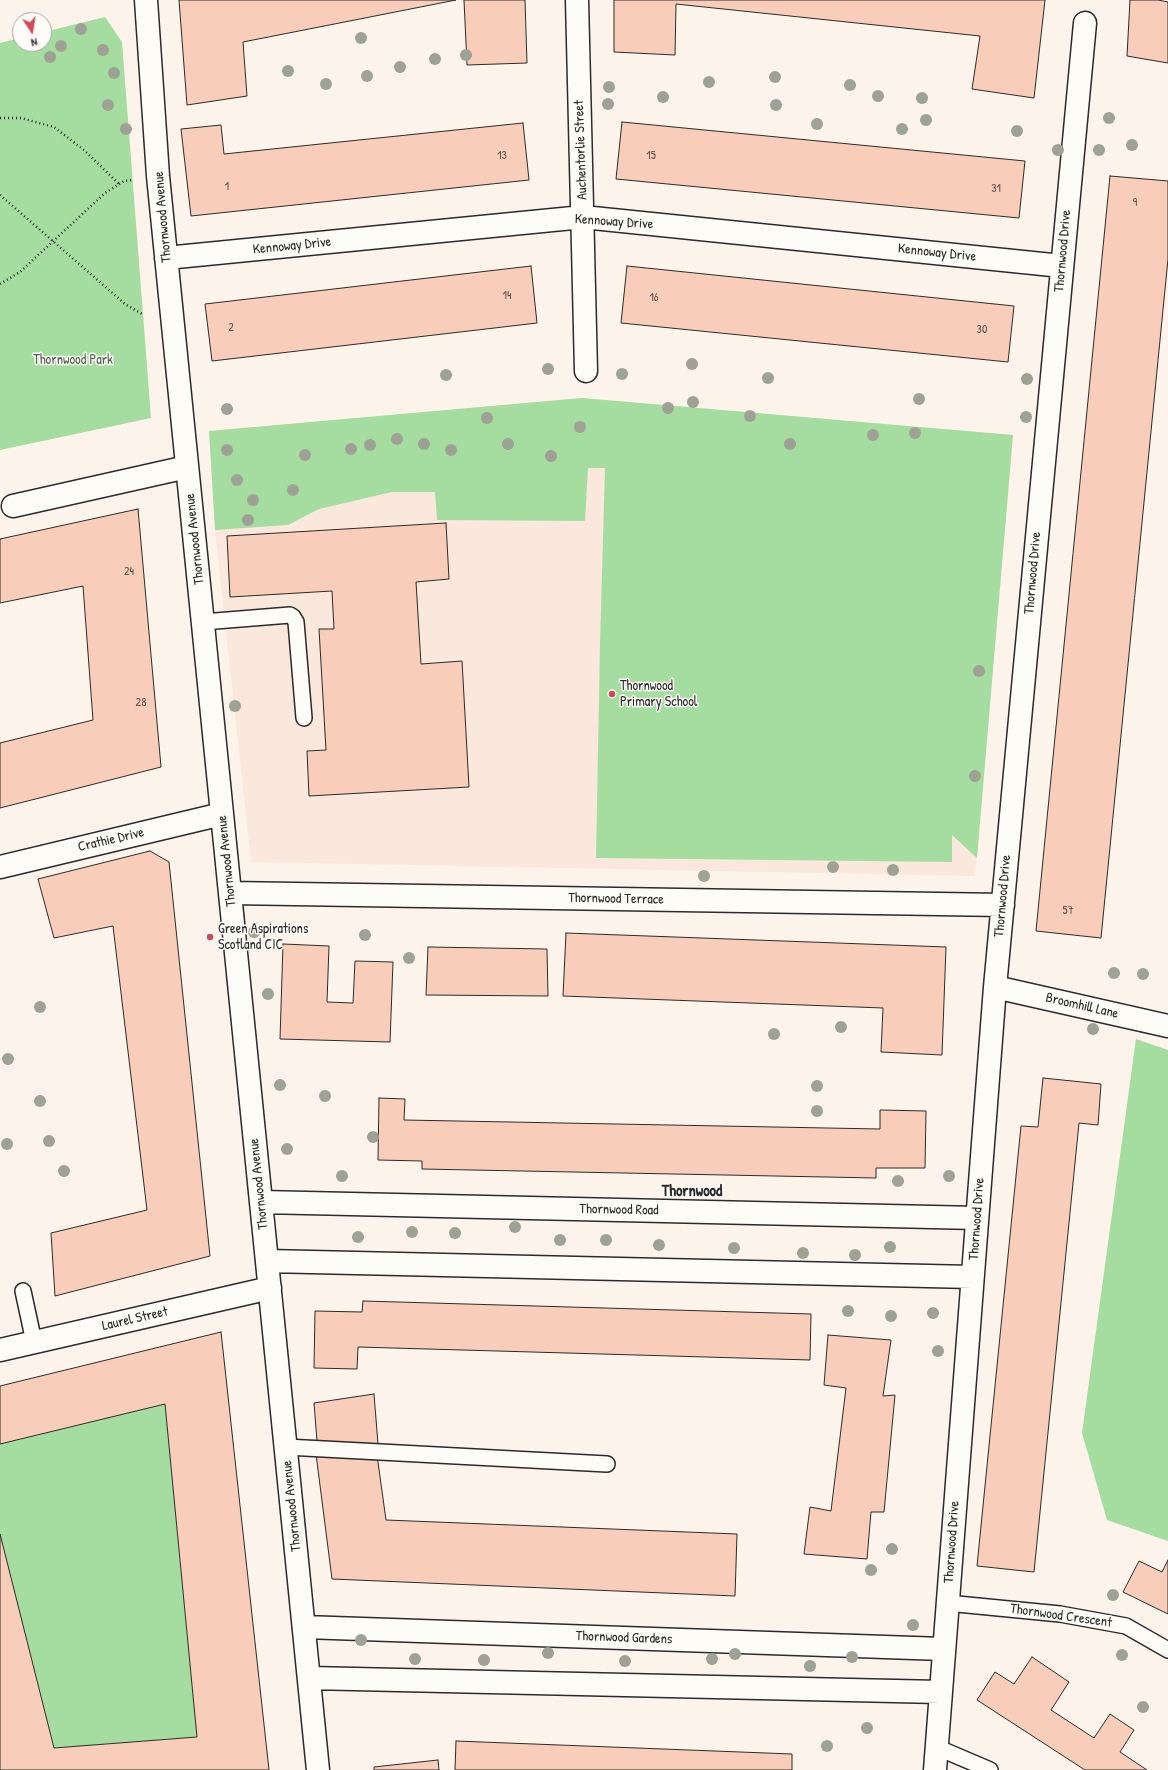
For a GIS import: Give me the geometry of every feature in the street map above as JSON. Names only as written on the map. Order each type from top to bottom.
[{"type":"street","name":"Thornwood Avenue","points":[[146,0],[158,176],[318,1770]]},
{"type":"street","name":"Auchentorlie Street","points":[[577,0],[586,371]]},
{"type":"street","name":"Thornwood Drive","points":[[935,1770],[995,987],[1084,23]]},
{"type":"street","name":"Kennoway Drive","points":[[166,258],[583,218],[1062,266]]},
{"type":"street","points":[[13,506],[187,467]]},
{"type":"street","name":"Crathie Drive","points":[[0,867],[222,814]]},
{"type":"street","name":"Thornwood Terrace","points":[[230,893],[1003,905]]},
{"type":"street","name":"Broomhill Lane","points":[[995,987],[1168,1026]]},
{"type":"street","name":"Thornwood Road","points":[[261,1202],[977,1218]]},
{"type":"street","points":[[267,1261],[972,1277]]},
{"type":"street","name":"Laurel Street","points":[[0,1350],[270,1288]]},
{"type":"street","name":"Thornwood Gardens","points":[[304,1627],[944,1649]]},
{"type":"street","points":[[309,1678],[940,1692]]},
{"type":"lane","points":[[203,622],[290,615],[293,617],[296,622],[304,718]]},
{"type":"lane","points":[[23,1291],[34,1342]]},
{"type":"lane","points":[[286,1447],[607,1464]]},
{"type":"lane","name":"Thornwood Crescent","points":[[947,1603],[1060,1614],[1126,1626],[1168,1650]]},
{"type":"lane","points":[[936,1747],[990,1770]]},
{"type":"path","points":[[0,118],[21,118],[54,127],[84,150],[119,184]]},
{"type":"path","points":[[0,284],[20,272],[105,193],[124,181],[158,176]]},
{"type":"path","points":[[0,195],[125,304],[143,315],[172,312]]},
{"type":"shaded area","name":"Thornwood Primary School","points":[[582,398],[1013,435],[975,876],[251,862],[215,530],[209,431]]},
{"type":"green space","name":"Thornwood Park","points":[[105,17],[122,42],[151,418],[0,450],[0,43],[12,40],[12,52],[52,52],[52,30]]},
{"type":"green space","name":"Thornwood Primary School","points":[[582,398],[1013,435],[977,858],[952,835],[952,862],[596,858],[605,468],[588,468],[585,521],[437,520],[435,492],[392,492],[319,509],[288,525],[215,530],[209,431]]},
{"type":"green space","points":[[1136,1039],[1168,1050],[1168,1541],[1107,1520],[1082,1433]]},
{"type":"green space","points":[[165,1404],[197,1737],[54,1748],[0,1534],[0,1444]]},
{"type":"building","points":[[179,0],[456,0],[243,42],[247,96],[187,105]]},
{"type":"building","points":[[464,0],[525,0],[527,63],[467,65]]},
{"type":"building","points":[[614,0],[1045,0],[1034,98],[972,89],[980,36],[676,4],[675,55],[614,52]]},
{"type":"building","points":[[1130,0],[1158,0],[1168,2],[1168,63],[1127,56]]},
{"type":"building","points":[[622,122],[1025,161],[1019,218],[616,179]]},
{"type":"building","points":[[523,123],[529,180],[191,216],[181,129],[221,125],[224,154]]},
{"type":"building","points":[[1110,176],[1168,181],[1168,259],[1101,938],[1036,931]]},
{"type":"building","points":[[531,266],[537,323],[212,361],[205,304]]},
{"type":"building","points":[[627,266],[1014,306],[1008,362],[621,323]]},
{"type":"building","points":[[138,509],[161,767],[0,808],[0,743],[93,720],[83,586],[0,603],[0,539]]},
{"type":"building","points":[[446,523],[449,579],[416,582],[421,664],[462,661],[469,787],[309,796],[307,751],[326,750],[319,629],[334,629],[332,591],[230,597],[227,536]]},
{"type":"building","points":[[150,851],[169,862],[210,1256],[55,1296],[51,1233],[147,1210],[113,926],[54,938],[38,879]]},
{"type":"building","points":[[566,933],[946,947],[942,1055],[881,1052],[883,1008],[563,996]]},
{"type":"building","points":[[283,944],[329,946],[327,1002],[353,1003],[355,961],[393,962],[390,1042],[280,1039]]},
{"type":"building","points":[[428,947],[547,949],[548,996],[426,995]]},
{"type":"building","points":[[1043,1078],[1101,1084],[1098,1125],[1079,1123],[1034,1572],[977,1566],[1021,1126],[1038,1127]]},
{"type":"building","points":[[379,1098],[405,1099],[404,1120],[880,1129],[880,1110],[926,1111],[925,1168],[876,1168],[876,1178],[422,1169],[422,1161],[378,1160]]},
{"type":"building","points":[[363,1301],[811,1314],[810,1360],[358,1347],[357,1369],[314,1368],[315,1311],[362,1312]]},
{"type":"building","points":[[221,1332],[269,1770],[0,1770],[0,1534],[54,1748],[197,1737],[165,1404],[0,1444],[0,1386]]},
{"type":"building","points":[[828,1335],[891,1340],[883,1396],[895,1395],[884,1512],[871,1512],[867,1559],[804,1554],[810,1507],[831,1511],[846,1388],[824,1385]]},
{"type":"building","points":[[374,1394],[378,1444],[317,1441],[314,1403]]},
{"type":"building","points":[[316,1454],[377,1455],[386,1520],[737,1534],[735,1596],[332,1579]]},
{"type":"building","points":[[1168,1560],[1168,1614],[1123,1592],[1139,1561],[1162,1572]]},
{"type":"building","points":[[1032,1657],[1069,1682],[1051,1710],[1094,1738],[1110,1714],[1134,1730],[1120,1752],[1147,1770],[1085,1770],[977,1700],[995,1672],[1014,1684]]},
{"type":"building","points":[[456,1741],[792,1754],[792,1770],[455,1770]]},
{"type":"building","points":[[438,1760],[439,1770],[374,1770],[374,1767]]},
{"type":"place","name":"Thornwood Primary School","points":[[612,694]]},
{"type":"place","name":"Green Aspirations Scotland CIC","points":[[210,937]]},
{"type":"district","name":"Thornwood","points":[[692,1192]]}]
